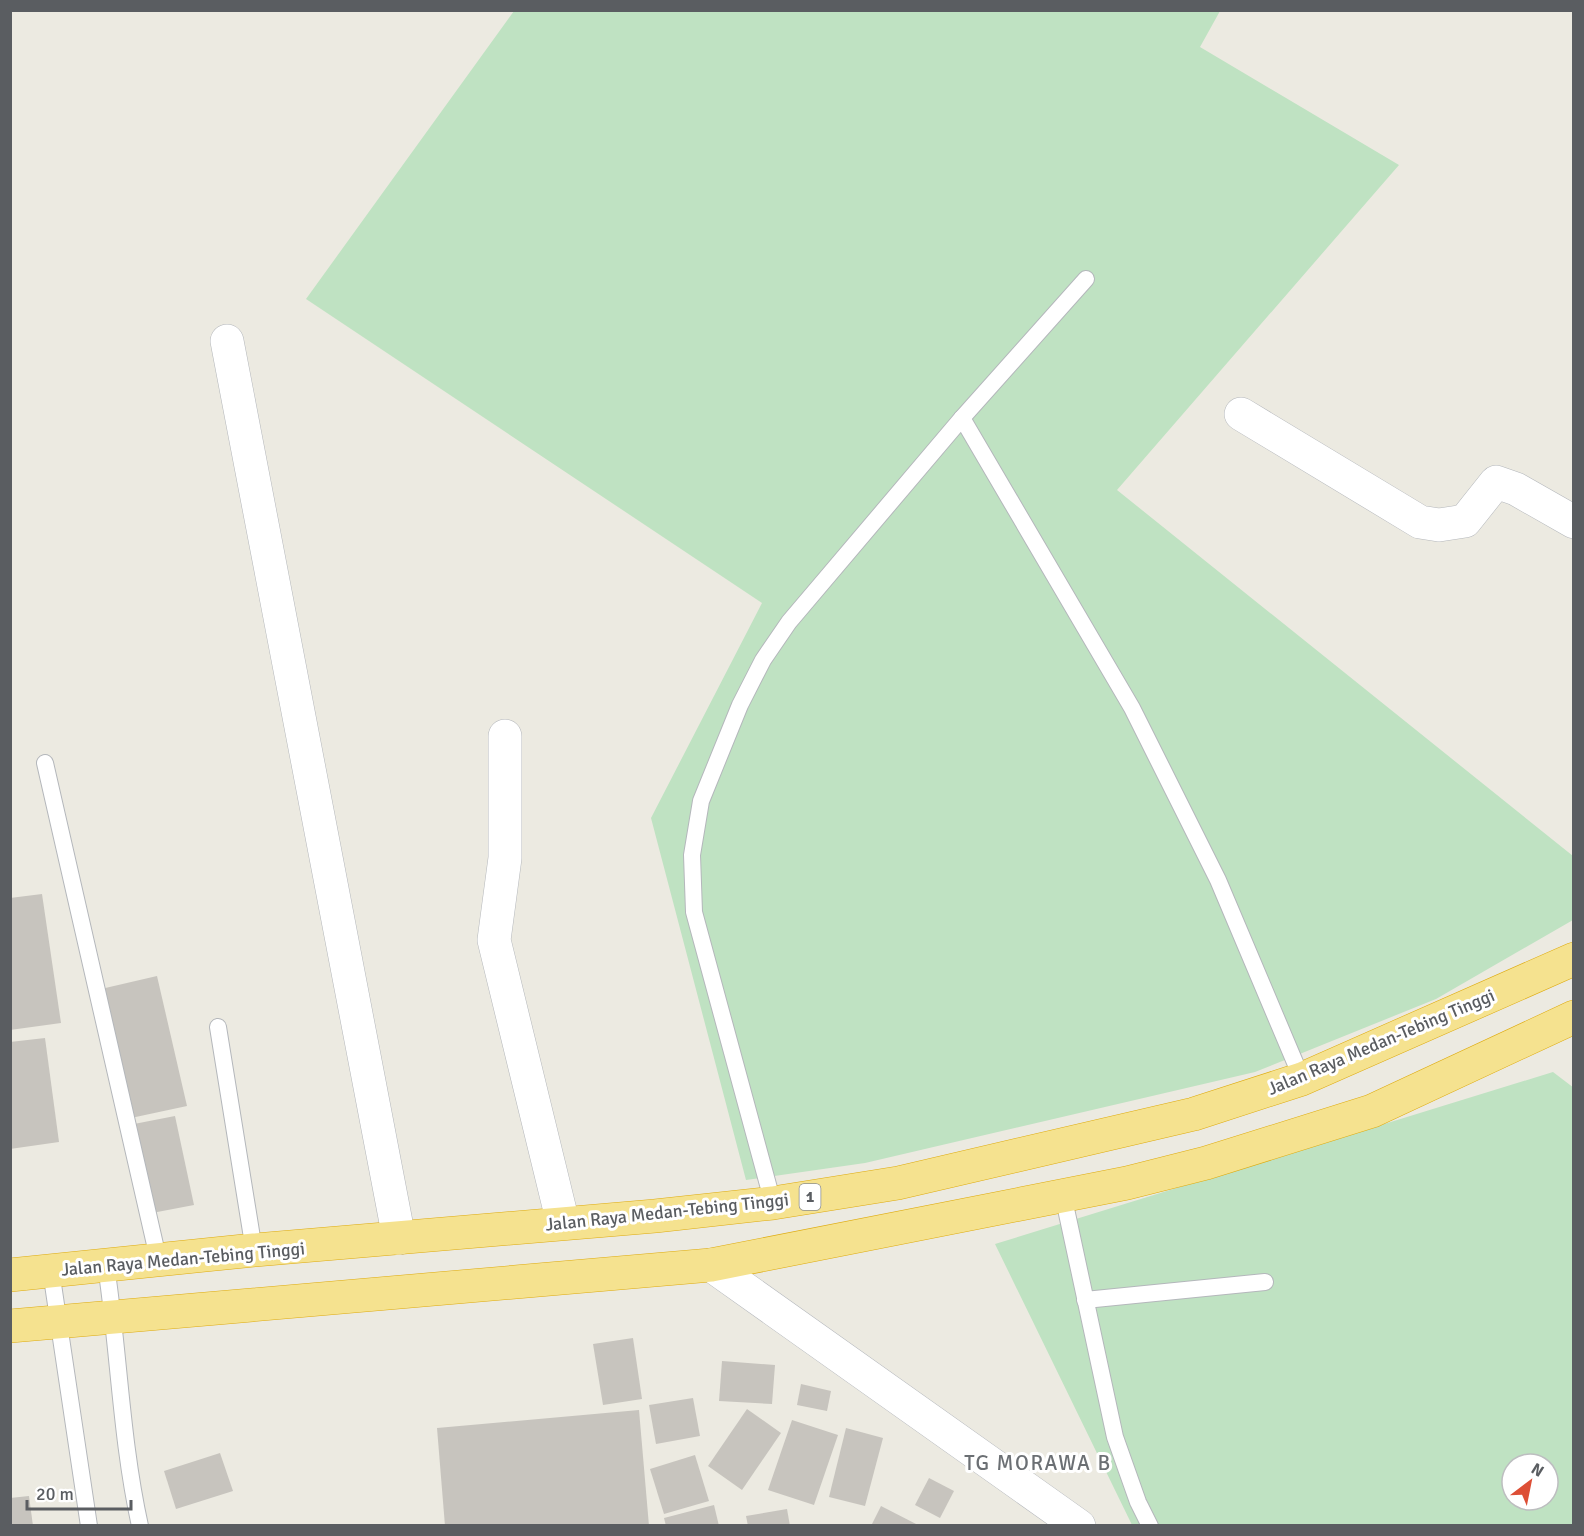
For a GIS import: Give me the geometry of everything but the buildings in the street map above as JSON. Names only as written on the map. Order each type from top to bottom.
[{"type":"highway","name":"Jalan Raya Medan-Tebing Tinggi","points":[[10,1275],[159,1262],[255,1250],[773,1203],[897,1183],[1061,1147],[1194,1114],[1302,1078],[1574,959]]},
{"type":"highway","points":[[10,1326],[711,1265],[1127,1183],[1206,1163],[1372,1111],[1574,1017]]},
{"type":"street","points":[[227,341],[399,1238]]},
{"type":"street","points":[[1241,414],[1420,522],[1456,525],[1465,521],[1496,482],[1516,489],[1574,522]]},
{"type":"street","points":[[506,736],[505,858],[494,940],[563,1223]]},
{"type":"street","points":[[711,1265],[1078,1526]]},
{"type":"lane","points":[[773,1203],[694,912],[692,855],[701,801],[740,705],[763,660],[783,632],[962,418],[1086,279]]},
{"type":"lane","points":[[962,418],[1132,708],[1218,880],[1302,1078]]},
{"type":"lane","points":[[45,763],[159,1262]]},
{"type":"lane","points":[[218,1026],[255,1250]]},
{"type":"lane","points":[[1063,1195],[1115,1437],[1138,1502],[1150,1526]]},
{"type":"lane","points":[[106,1266],[114,1316],[129,1475],[140,1526]]},
{"type":"lane","points":[[51,1271],[89,1526]]},
{"type":"lane","points":[[1085,1300],[1265,1282]]},
{"type":"green space","points":[[514,11],[1220,11],[1200,47],[1399,165],[1117,490],[1573,856],[1573,920],[1436,999],[1255,1072],[865,1163],[746,1180],[651,818],[762,603],[306,299]]},
{"type":"green space","points":[[1553,1072],[1574,1088],[1573,1525],[1132,1525],[995,1244]]},
{"type":"district","name":"TG MORAWA B","points":[[1038,1463]]}]
